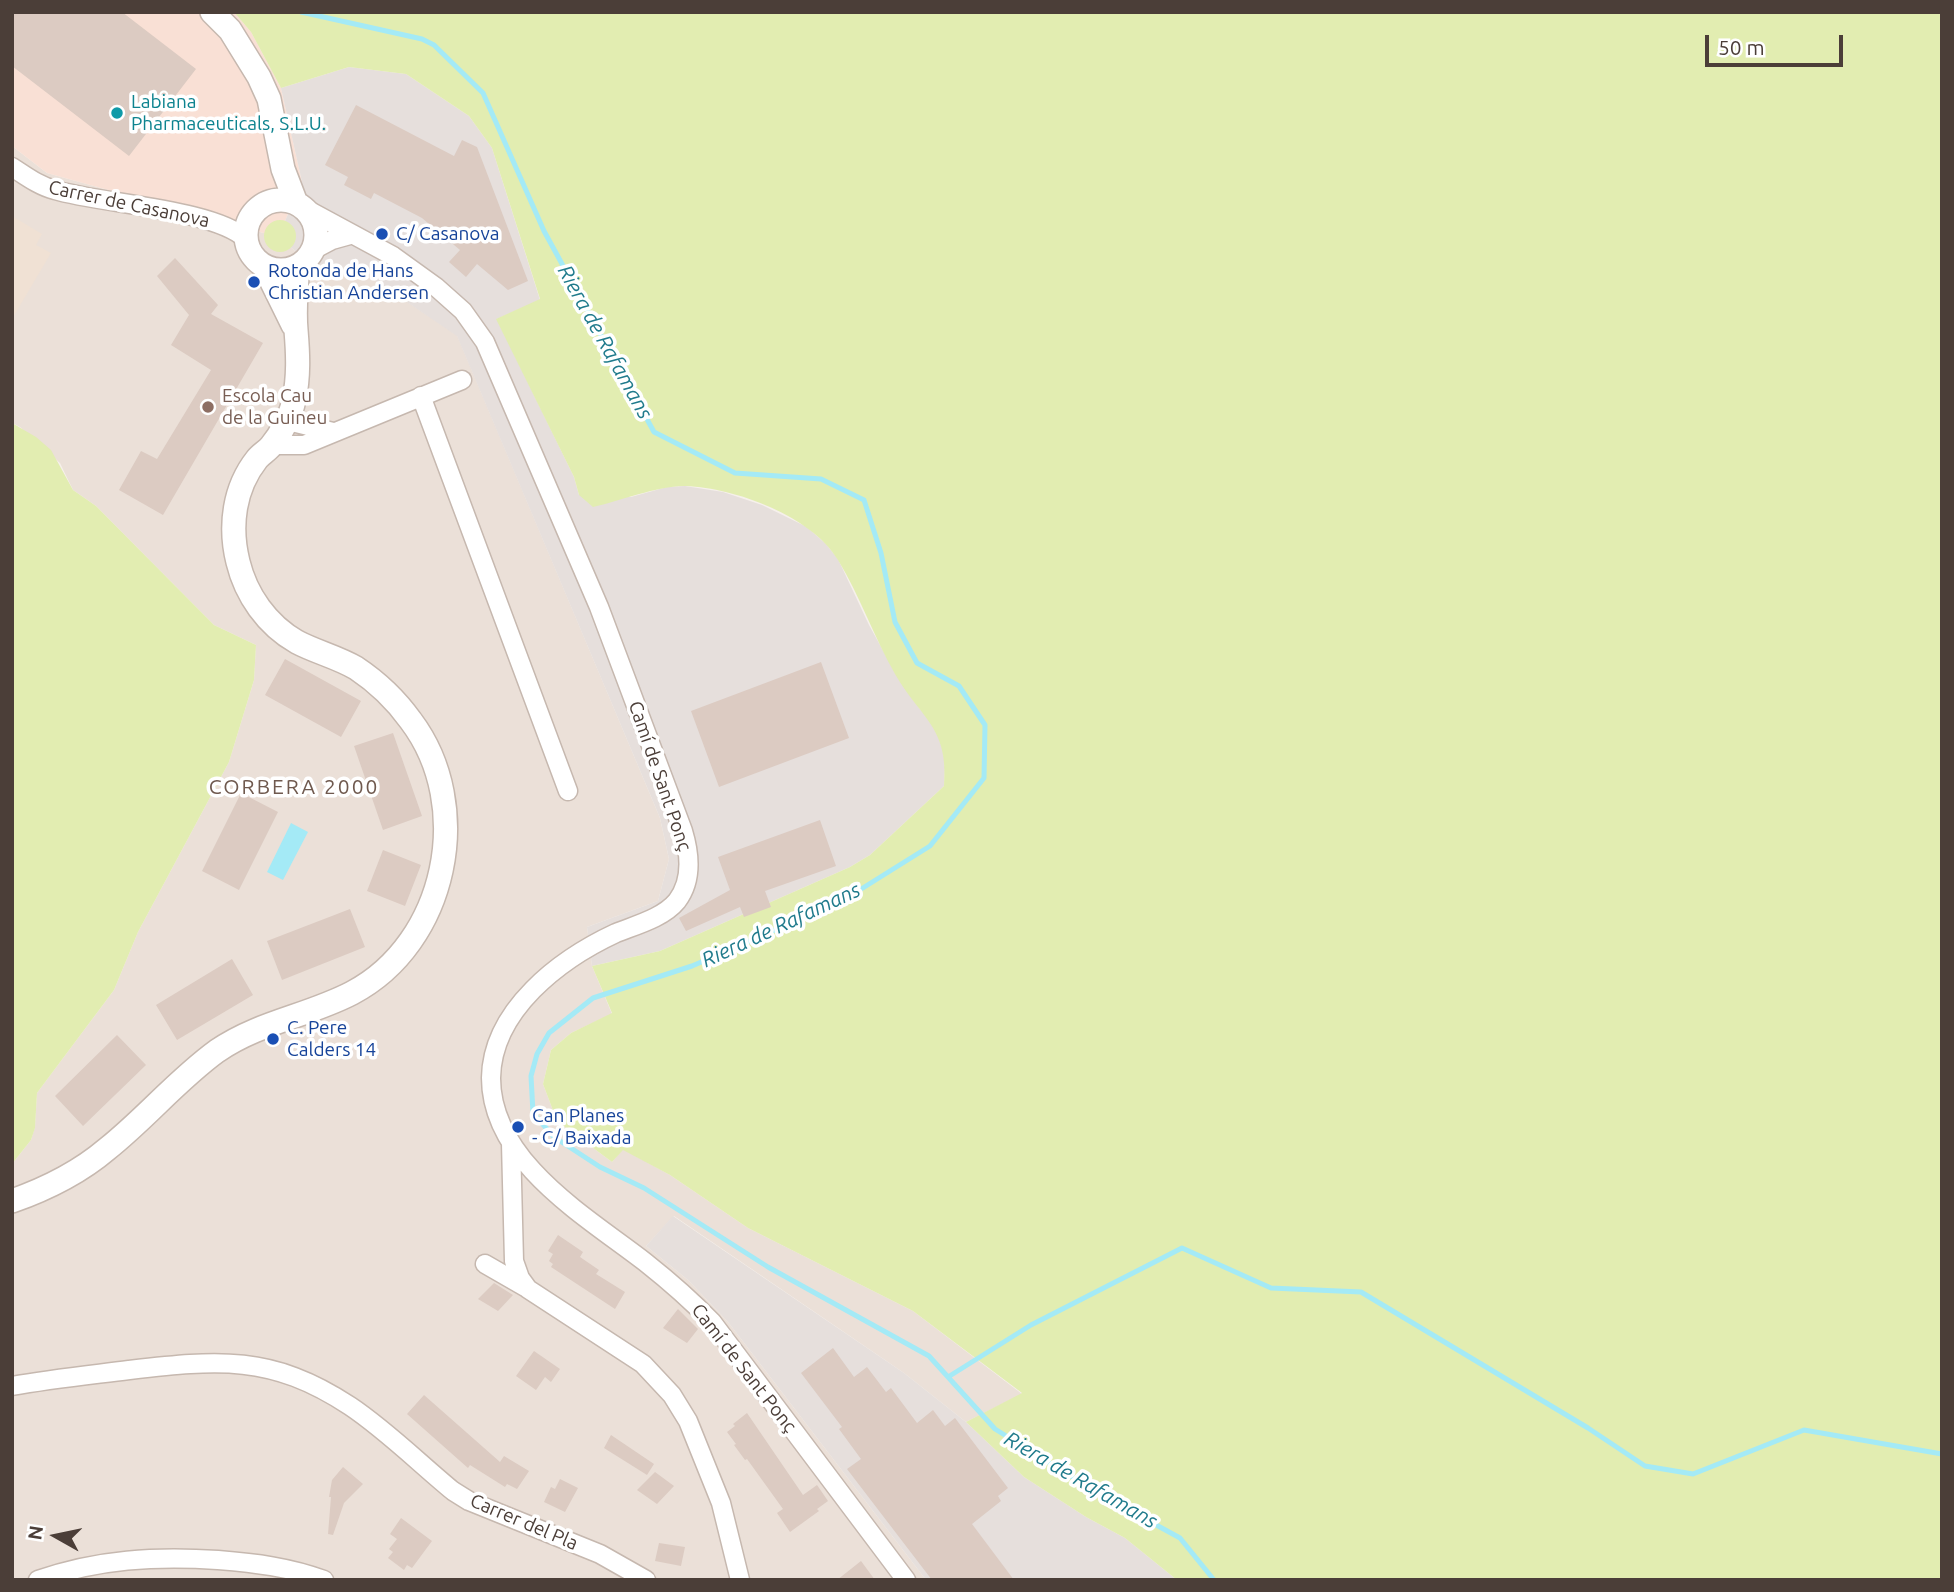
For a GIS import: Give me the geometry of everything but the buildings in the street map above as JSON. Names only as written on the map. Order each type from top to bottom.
[{"type":"street","points":[[12,1201],[70,1174],[106,1150],[178,1083],[229,1044],[268,1024],[337,1000],[386,970],[417,932],[441,874],[446,843],[444,808],[437,774],[413,722],[382,688],[364,674],[342,661],[297,642],[276,626],[254,601],[242,576],[235,549],[234,509],[245,479],[258,458],[272,445],[294,402],[299,365],[296,331],[305,258],[316,239],[316,228],[301,206],[283,169],[269,99],[259,77],[230,30],[212,12]]},
{"type":"street","name":"Carrer de Casanova","points":[[12,167],[51,190],[209,220],[236,230],[246,239]]},
{"type":"street","points":[[283,169],[265,203],[250,217],[246,239],[249,251],[264,266],[296,331]]},
{"type":"street","points":[[265,203],[287,198],[349,234]]},
{"type":"street","points":[[264,266],[286,270],[332,240],[349,234]]},
{"type":"street","name":"Camí de Sant Ponç","points":[[349,234],[393,256],[436,287],[463,311],[485,342],[599,607],[683,831],[689,855],[687,880],[675,904],[660,914],[593,945],[563,965],[524,1000],[508,1020],[499,1040],[491,1076],[495,1106],[511,1143],[535,1174],[692,1301],[712,1322],[906,1580]]},
{"type":"street","points":[[272,445],[304,445],[462,380]]},
{"type":"street","points":[[421,396],[568,791]]},
{"type":"street","points":[[289,415],[296,423],[333,432]]},
{"type":"street","points":[[511,1143],[514,1261],[520,1278],[528,1289]]},
{"type":"street","points":[[485,1264],[643,1364],[672,1395],[688,1421],[721,1503],[740,1580]]},
{"type":"street","name":"Carrer del Pla","points":[[12,1386],[161,1366],[213,1362],[249,1364],[280,1371],[305,1381],[351,1407],[469,1501],[579,1545],[646,1580]]},
{"type":"street","points":[[38,1580],[79,1567],[152,1557],[263,1564],[324,1580]]},
{"type":"shaded area","points":[[12,12],[234,12],[251,32],[281,88],[302,182],[278,237],[47,173],[12,146]]},
{"type":"shaded area","points":[[349,67],[406,74],[469,116],[492,148],[540,300],[497,319],[574,477],[579,495],[631,497],[667,487],[685,486],[723,492],[762,505],[807,527],[838,559],[896,674],[932,722],[943,746],[944,786],[870,855],[850,867],[660,951],[592,966],[587,927],[658,901],[669,859],[660,818],[457,336],[376,281],[348,267],[321,272],[278,237],[302,182],[281,88]]},
{"type":"shaded area","points":[[12,146],[47,173],[278,237],[321,272],[348,267],[376,281],[457,335],[660,818],[669,859],[658,901],[587,927],[592,966],[612,1014],[571,1033],[551,1050],[543,1084],[557,1121],[612,1162],[623,1149],[670,1175],[748,1228],[913,1311],[1022,1394],[966,1422],[904,1373],[674,1216],[646,1246],[688,1280],[728,1322],[926,1580],[12,1580],[12,1164],[31,1140],[35,1127],[37,1093],[114,990],[138,932],[229,762],[254,680],[256,645],[214,625],[96,506],[73,490],[60,463],[12,423]]},
{"type":"shaded area","points":[[12,216],[42,234],[36,245],[51,253],[12,319]]},
{"type":"shaded area","points":[[673,1216],[904,1373],[966,1422],[1024,1477],[1086,1517],[1125,1538],[1177,1580],[926,1580],[728,1322],[688,1280],[646,1246]]},
{"type":"green space","points":[[234,12],[1942,12],[1942,1580],[1177,1580],[1125,1538],[1086,1517],[1024,1477],[966,1422],[1022,1393],[913,1311],[748,1228],[670,1175],[623,1150],[612,1162],[557,1121],[543,1084],[551,1050],[571,1033],[612,1013],[592,966],[660,951],[850,867],[870,855],[944,786],[944,766],[938,736],[895,674],[838,560],[826,544],[810,530],[771,507],[706,488],[664,488],[593,507],[579,495],[574,477],[496,319],[540,299],[492,148],[469,116],[406,74],[349,67],[281,88],[251,32]]},
{"type":"green space","name":"Rotonda de Hans Christian Andersen","points":[[280,220],[292,224],[296,236],[292,248],[280,252],[268,248],[264,236],[268,224]]},
{"type":"green space","points":[[12,423],[36,437],[51,450],[73,490],[96,506],[214,625],[256,645],[254,680],[229,762],[138,932],[114,990],[37,1093],[35,1128],[31,1140],[12,1164]]},
{"type":"water","points":[[291,823],[308,832],[283,880],[267,872]]},
{"type":"waterway","name":"Riera de Rafamans","points":[[301,12],[422,39],[434,45],[483,93],[544,231],[654,432],[735,473],[821,479],[864,500],[881,553],[895,622],[917,663],[959,686],[985,725],[984,778],[930,846],[842,901],[692,966],[593,998],[549,1033],[537,1054],[531,1076],[533,1113],[554,1137],[600,1167],[644,1188],[768,1267],[929,1356],[995,1429],[1096,1492],[1180,1538],[1214,1580]]},
{"type":"waterway","points":[[948,1377],[1031,1325],[1182,1248],[1271,1288],[1361,1292],[1588,1428],[1645,1466],[1693,1474],[1804,1430],[1942,1454]]},
{"type":"place","name":"Labiana Pharmaceuticals, S.L.U.","points":[[117,113]]},
{"type":"place","name":"C/ Casanova","points":[[382,234]]},
{"type":"place","name":"Rotonda de Hans Christian Andersen","points":[[254,282]]},
{"type":"place","name":"Escola Cau de la Guineu","points":[[208,407]]},
{"type":"place","name":"C. Pere Calders 14","points":[[273,1039]]},
{"type":"place","name":"Can Planes - C/ Baixada","points":[[518,1127]]},
{"type":"district","name":"CORBERA 2000","points":[[294,787]]}]
